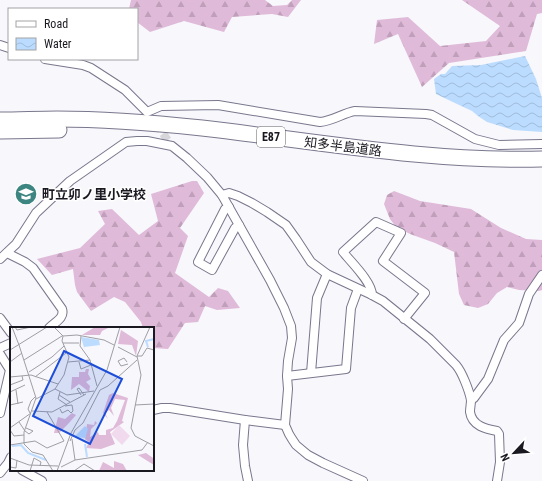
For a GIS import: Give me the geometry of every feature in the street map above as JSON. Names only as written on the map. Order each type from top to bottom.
[{"type":"highway","name":"知多半島道路","points":[[0,120],[58,119],[131,122],[201,128],[416,154],[484,158],[542,159]]},
{"type":"highway","name":"知多半島道路","points":[[0,131],[59,130],[199,137],[337,155],[431,165],[484,169],[542,170]]},
{"type":"street","points":[[51,60],[83,65],[91,68],[125,90],[147,112],[161,106],[218,105],[320,122],[328,121],[348,112],[355,111],[426,114],[432,115],[475,139],[499,145],[542,144]]},
{"type":"street","points":[[0,259],[16,244],[36,213],[70,181],[126,142],[147,141],[172,146],[207,177],[222,195],[284,308],[291,326],[292,338],[288,361],[288,389],[285,425],[292,439],[301,449],[323,463],[363,481]]},
{"type":"street","points":[[222,195],[229,193],[238,196],[262,209],[286,226],[311,262],[327,274],[372,295],[383,302],[434,343],[460,369],[471,400],[471,416],[479,426],[497,431],[499,434],[500,462],[497,481]]},
{"type":"street","points":[[229,207],[225,209],[198,262],[212,270],[235,228],[239,225]]},
{"type":"street","points":[[372,295],[372,290],[367,281],[343,252],[376,222],[401,233],[383,262],[425,293],[404,319]]},
{"type":"street","points":[[7,253],[33,268],[62,309],[63,312],[61,317],[50,327]]},
{"type":"street","points":[[311,373],[317,298],[327,274]]},
{"type":"street","points":[[471,400],[488,379],[504,340],[519,323],[529,294],[542,275]]},
{"type":"street","points":[[287,376],[346,369],[351,308],[358,289]]},
{"type":"street","points":[[0,318],[10,332]]},
{"type":"street","points":[[0,413],[10,370],[0,354],[10,344]]},
{"type":"street","points":[[154,410],[170,408],[285,425]]},
{"type":"street","points":[[245,420],[243,445],[248,481]]},
{"type":"street","points":[[0,473],[10,462]]},
{"type":"street","points":[[24,471],[42,481]]},
{"type":"green space","points":[[131,0],[265,0],[273,6],[287,5],[292,0],[301,0],[288,17],[272,14],[232,17],[224,32],[184,21],[150,32],[138,23],[138,8],[129,8]]},
{"type":"green space","points":[[462,0],[542,0],[542,13],[537,14],[526,51],[449,63],[422,87],[398,34],[374,44],[377,20],[408,17],[440,46],[486,41],[500,26]]},
{"type":"green space","points":[[192,181],[197,181],[204,193],[180,228],[188,236],[175,273],[209,297],[218,288],[228,291],[240,308],[217,310],[205,306],[198,322],[185,323],[168,349],[154,348],[154,327],[143,327],[141,322],[125,302],[114,297],[91,311],[77,292],[73,269],[52,275],[37,259],[80,248],[105,224],[98,211],[112,209],[139,235],[158,221],[151,194]]},
{"type":"green space","points":[[394,191],[420,201],[471,209],[501,228],[526,239],[542,240],[542,290],[519,290],[507,287],[497,293],[488,304],[478,308],[464,305],[459,294],[454,252],[396,227],[390,219],[384,204],[387,195]]},
{"type":"water","points":[[525,56],[536,79],[542,98],[542,132],[513,130],[487,122],[472,111],[436,94],[434,79],[441,74],[445,74],[452,66],[481,65]]},
{"type":"tunnel","points":[[156,124],[172,146]]},
{"type":"place","name":"町立卯ノ里小学校","points":[[26,194]]}]
